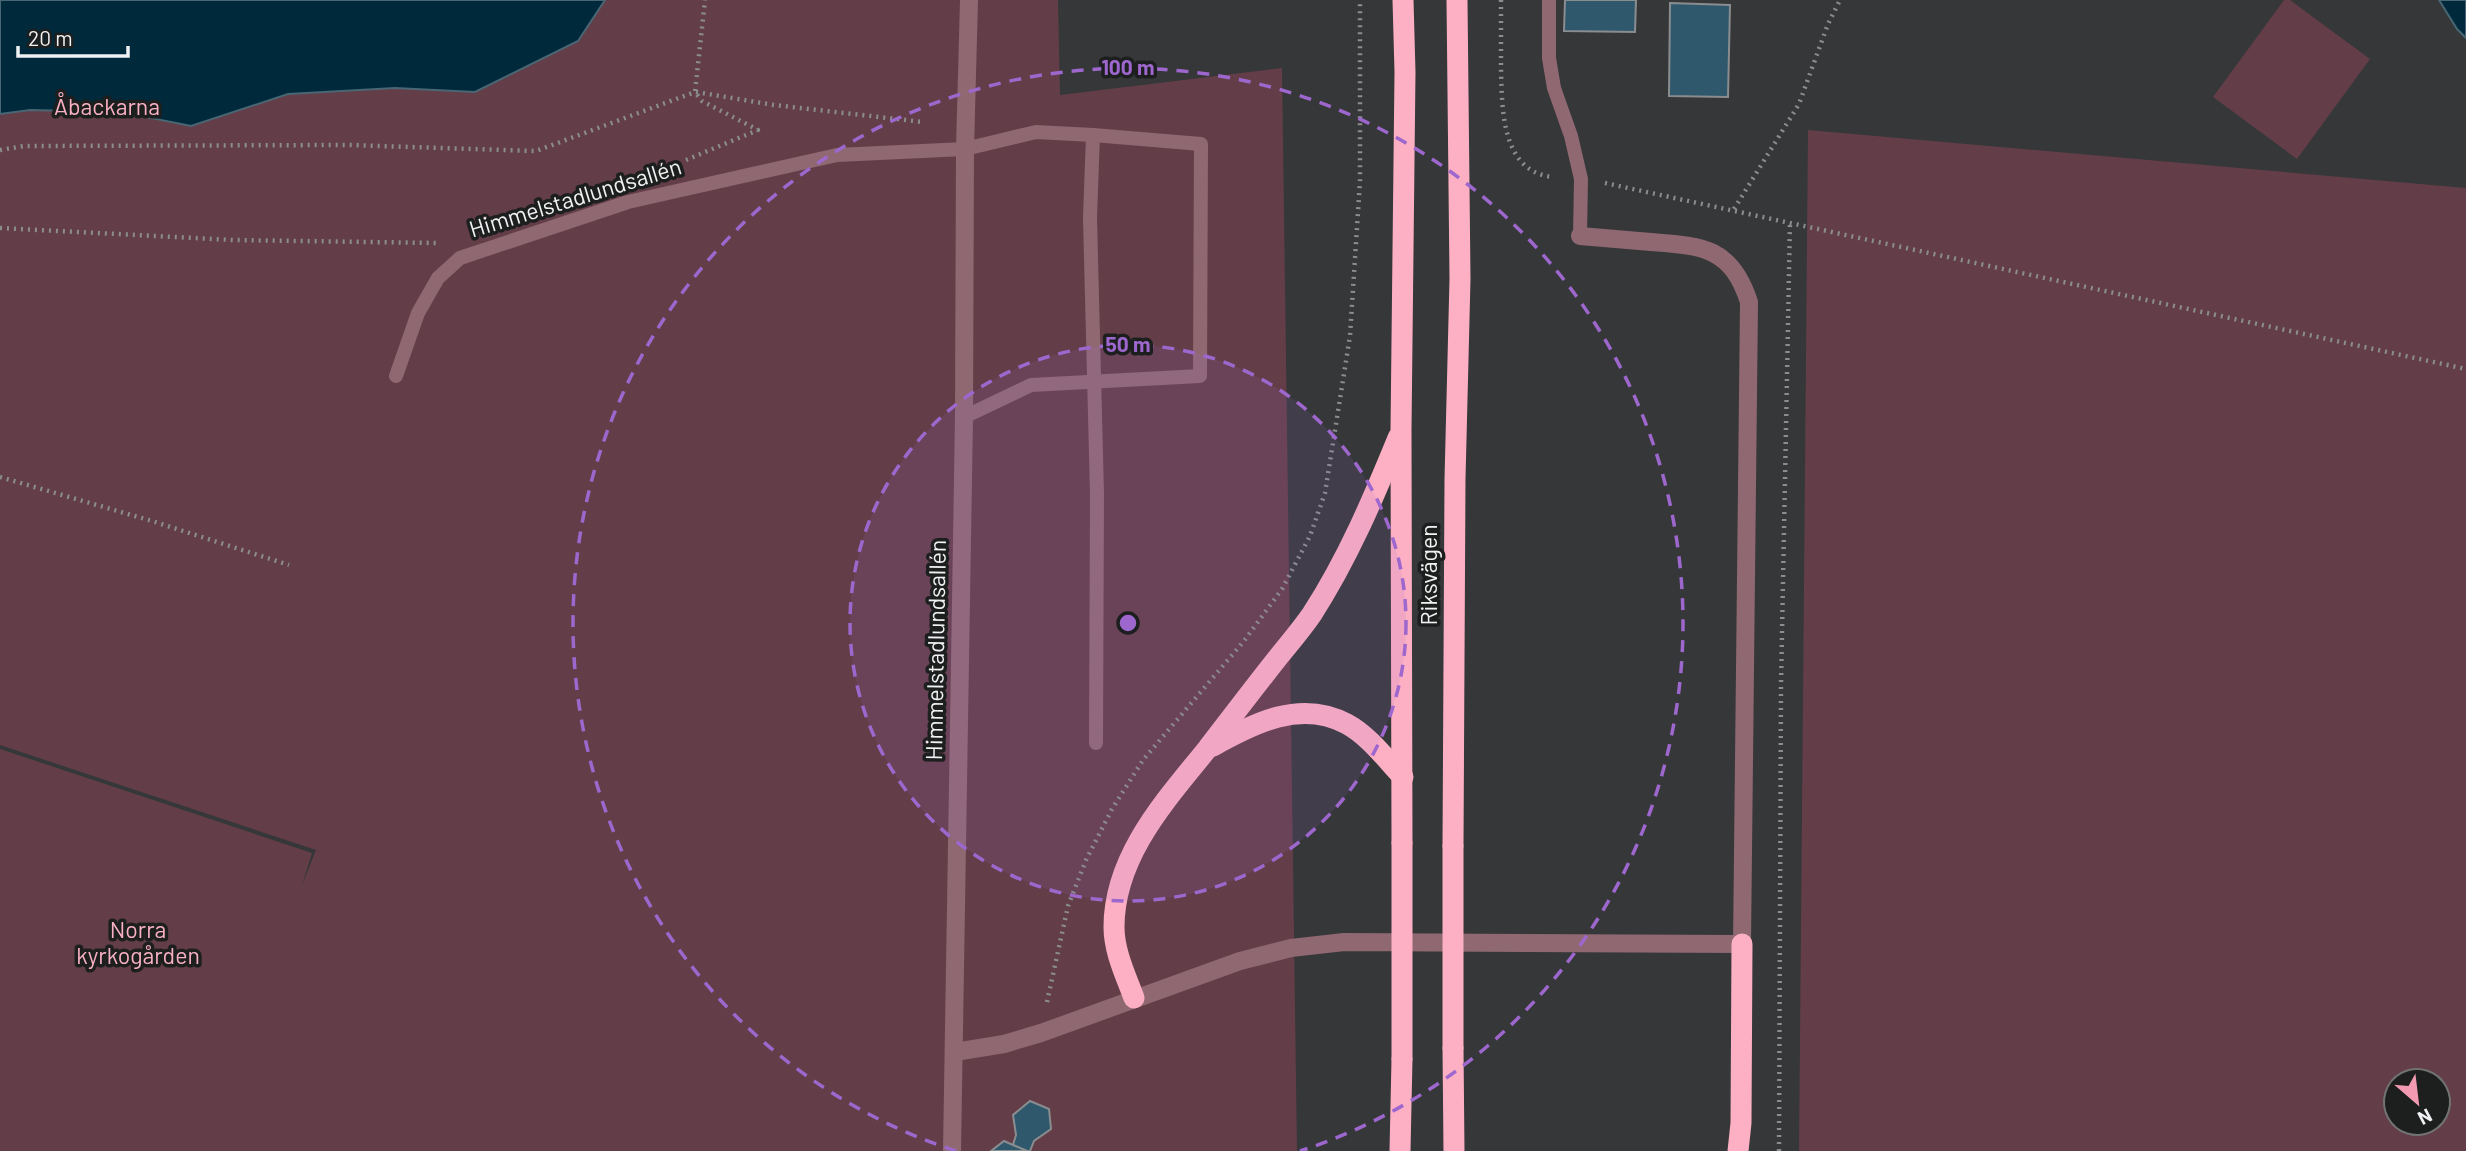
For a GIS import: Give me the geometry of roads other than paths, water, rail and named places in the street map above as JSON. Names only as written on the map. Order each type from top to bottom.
[{"type":"highway","name":"Riksvägen","points":[[1400,1151],[1403,777],[1401,430],[1405,86],[1403,0]]},
{"type":"highway","name":"Riksvägen","points":[[1454,1151],[1455,492],[1460,279],[1457,0]]},
{"type":"highway","points":[[1134,998],[1120,960],[1114,929],[1116,901],[1126,867],[1145,830],[1174,788],[1310,616],[1362,526],[1401,430]]},
{"type":"highway","points":[[1206,750],[1245,728],[1264,721],[1306,713],[1347,724],[1367,740],[1403,777]]},
{"type":"highway","points":[[1738,1151],[1741,1123],[1742,944]]},
{"type":"highway","points":[[1727,1151],[1741,1123]]},
{"type":"street","name":"Himmelstadlundsallén","points":[[952,1151],[969,0]]},
{"type":"street","points":[[955,1052],[1004,1044],[1041,1033],[1240,961],[1291,948],[1344,942],[1742,944],[1749,302],[1742,280],[1713,251],[1692,244],[1580,236]]},
{"type":"lane","points":[[1549,0],[1549,58],[1581,179],[1580,236]]},
{"type":"lane","name":"Himmelstadlundsallén","points":[[396,376],[418,313],[438,278],[460,258],[628,202],[837,155],[965,149],[1036,132],[1201,144],[1200,376],[1094,381]]},
{"type":"lane","points":[[1093,135],[1090,218],[1097,494],[1096,743]]},
{"type":"lane","points":[[964,417],[1031,385],[1094,381]]},
{"type":"water","points":[[0,0],[605,0],[578,41],[475,92],[395,88],[288,94],[191,126],[121,112],[30,110],[0,114]]},
{"type":"water","points":[[2439,0],[2466,0],[2466,38],[2457,29]]},
{"type":"park label","name":"Åbackarna","points":[[107,106]]},
{"type":"park label","name":"Norra kyrkogården","points":[[138,942]]}]
